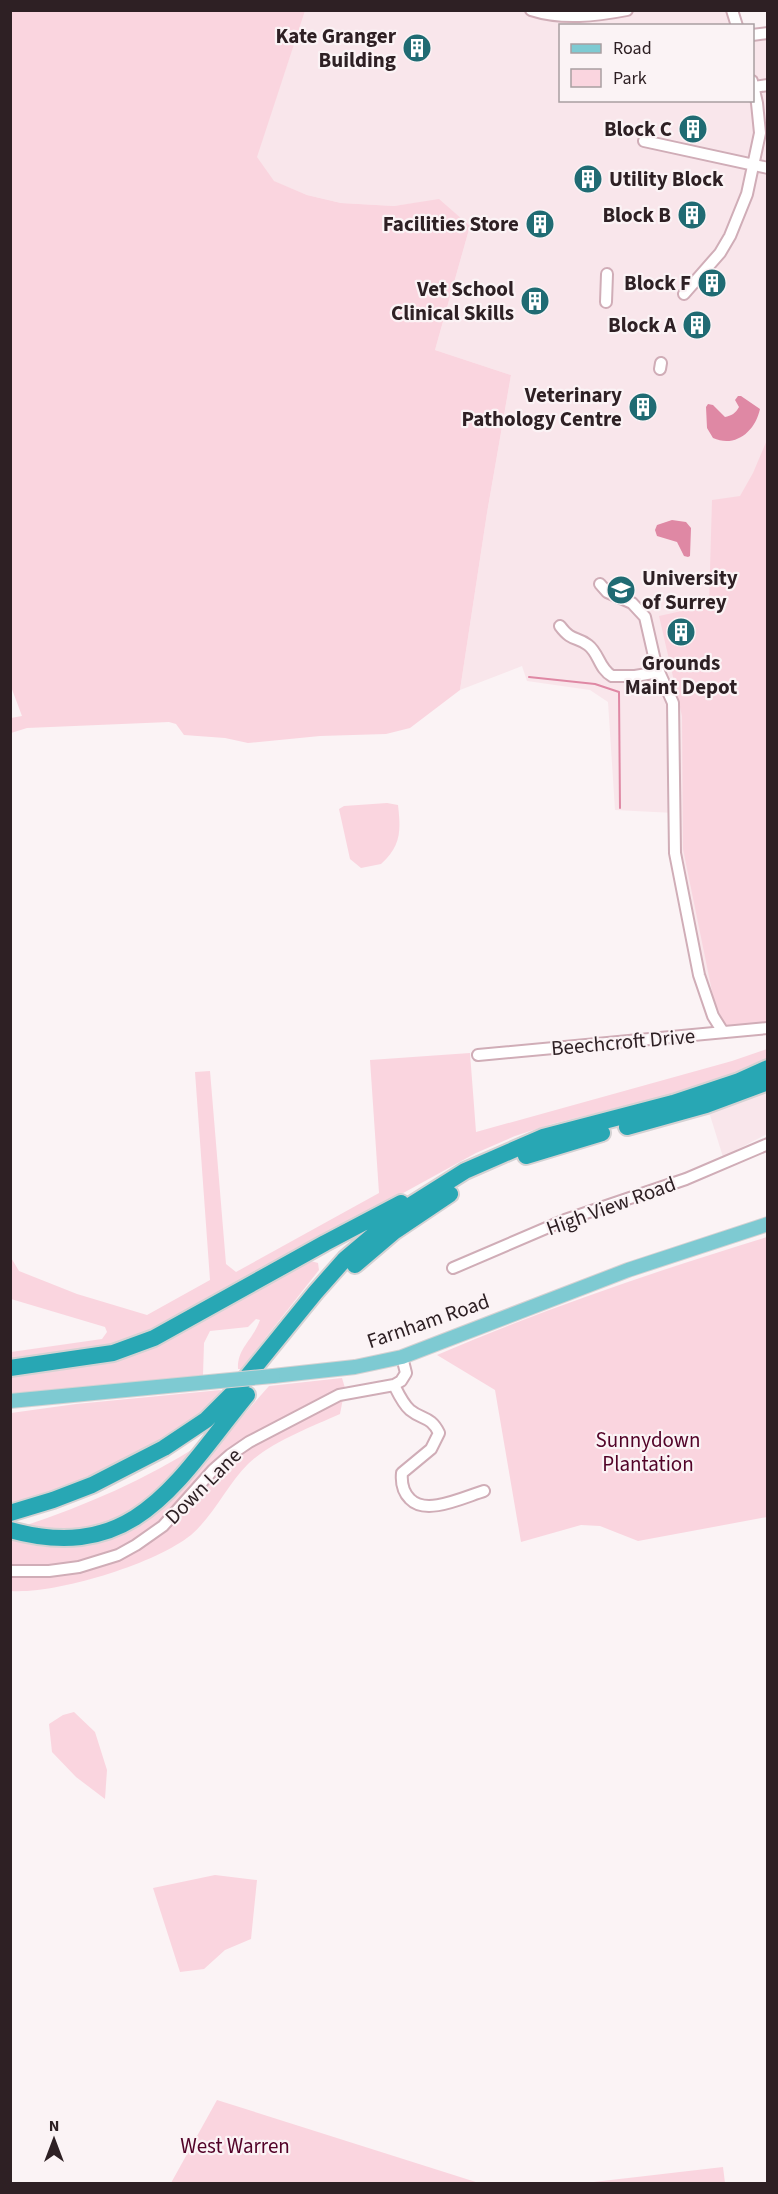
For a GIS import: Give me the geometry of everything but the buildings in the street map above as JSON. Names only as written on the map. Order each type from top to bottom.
[{"type":"highway","points":[[10,1513],[92,1485],[164,1448],[198,1426],[237,1389],[345,1259],[403,1210],[451,1180],[480,1163],[543,1137],[683,1100],[739,1081],[768,1068]]},
{"type":"highway","points":[[10,1530],[62,1539],[86,1537],[112,1530],[148,1511],[178,1480],[302,1323],[344,1276],[395,1231],[467,1183],[508,1163],[546,1149],[706,1105],[768,1082]]},
{"type":"highway","points":[[10,1368],[113,1353],[154,1338],[355,1226],[451,1180]]},
{"type":"highway","points":[[10,1523],[74,1504],[166,1459],[199,1438],[247,1395]]},
{"type":"main road","name":"Farnham Road","points":[[12,1402],[354,1367],[402,1357],[593,1282],[768,1224]]},
{"type":"street","points":[[531,10],[555,16],[582,16],[627,10]]},
{"type":"street","points":[[684,294],[720,253],[730,236],[747,194],[760,133],[754,91]]},
{"type":"street","points":[[644,141],[768,168]]},
{"type":"street","points":[[606,302],[607,274]]},
{"type":"street","points":[[600,584],[607,592],[632,603],[645,617],[658,672],[672,697],[674,707],[673,825],[677,864],[699,975],[713,1016],[723,1032]]},
{"type":"street","points":[[560,626],[568,637],[589,646],[603,668],[612,676],[635,676],[658,672]]},
{"type":"street","name":"Beechcroft Drive","points":[[478,1055],[768,1028]]},
{"type":"street","name":"High View Road","points":[[453,1268],[565,1220],[686,1179],[768,1143]]},
{"type":"street","points":[[402,1357],[406,1373],[401,1381],[394,1385],[410,1409],[429,1419],[435,1424],[439,1433],[431,1449],[402,1473],[401,1481],[407,1495],[413,1503],[421,1507],[431,1507],[484,1491]]},
{"type":"street","name":"Down Lane","points":[[10,1571],[79,1568],[118,1555],[163,1526],[213,1470],[249,1442],[339,1395],[394,1385]]},
{"type":"shaded area","name":"University of Surrey","points":[[305,11],[728,11],[732,24],[559,24],[559,102],[754,102],[754,34],[767,34],[767,1016],[708,1020],[676,849],[674,813],[615,810],[608,702],[590,690],[527,681],[522,666],[460,690],[511,375],[435,350],[470,226],[439,200],[394,206],[341,203],[307,195],[273,181],[256,157]]},
{"type":"shaded area","points":[[738,396],[760,409],[754,425],[743,436],[736,439],[721,441],[713,438],[707,428],[706,407],[708,404],[713,405],[725,417],[729,416],[739,407],[735,400]]},
{"type":"shaded area","points":[[672,520],[686,522],[691,528],[690,556],[688,557],[684,556],[677,542],[657,536],[655,530],[657,525]]},
{"type":"shaded area","points":[[767,1090],[767,1134],[723,1157],[709,1112]]},
{"type":"green space","points":[[11,10],[305,11],[257,157],[274,181],[307,195],[341,203],[394,206],[439,199],[470,226],[435,350],[511,375],[460,690],[410,728],[386,734],[320,736],[248,743],[225,738],[184,735],[176,724],[169,722],[27,728],[11,733],[11,718],[22,716],[10,684]]},
{"type":"green space","points":[[767,440],[767,1024],[726,1027],[714,1001],[683,849],[682,716],[659,616],[709,605],[712,500],[740,496]]},
{"type":"green space","points":[[387,803],[398,805],[399,830],[396,844],[381,864],[361,868],[350,859],[339,809],[344,806]]},
{"type":"green space","points":[[767,1049],[767,1059],[735,1074],[672,1094],[552,1124],[515,1136],[476,1153],[132,1342],[11,1365],[11,1352],[102,1339],[107,1332],[105,1327],[11,1299],[10,1256],[19,1271],[77,1294],[147,1315],[210,1280],[195,1072],[210,1071],[226,1264],[236,1272],[379,1193],[370,1060],[470,1053],[476,1132],[732,1061]]},
{"type":"green space","name":"Sunnydown Plantation","points":[[767,1237],[767,1517],[638,1541],[600,1526],[581,1525],[521,1542],[495,1390],[437,1355],[600,1292]]},
{"type":"green space","points":[[311,1261],[318,1263],[319,1270],[241,1369],[238,1369],[240,1355],[260,1320],[256,1319],[248,1327],[210,1331],[204,1343],[203,1375],[11,1396],[11,1373],[198,1322]]},
{"type":"green space","points":[[342,1378],[345,1388],[340,1414],[292,1436],[257,1456],[240,1472],[199,1527],[175,1546],[105,1575],[53,1588],[11,1591],[10,1539],[35,1545],[59,1547],[92,1543],[122,1534],[144,1521],[164,1505],[269,1386]]},
{"type":"green space","points":[[221,1390],[219,1400],[171,1434],[145,1449],[93,1474],[11,1504],[11,1413],[76,1404]]},
{"type":"green space","points":[[201,1444],[140,1509],[114,1523],[71,1532],[24,1526],[115,1491]]},
{"type":"green space","points":[[74,1712],[95,1732],[107,1770],[105,1799],[76,1777],[52,1752],[49,1724],[63,1715]]},
{"type":"green space","points":[[215,1875],[257,1880],[251,1939],[225,1950],[204,1969],[180,1972],[153,1888]]},
{"type":"green space","name":"West Warren","points":[[217,2100],[479,2183],[171,2183]]},
{"type":"green space","points":[[723,2167],[725,2183],[585,2183]]},
{"type":"waterway","points":[[529,677],[595,684],[619,692],[620,808]]},
{"type":"place","name":"Kate Granger Building","points":[[417,48]]},
{"type":"place","name":"Block C","points":[[693,129]]},
{"type":"place","name":"Utility Block","points":[[588,179]]},
{"type":"place","name":"Block B","points":[[692,215]]},
{"type":"place","name":"Facilities Store","points":[[540,224]]},
{"type":"place","name":"Block F","points":[[712,283]]},
{"type":"place","name":"Vet School Clinical Skills","points":[[535,301]]},
{"type":"place","name":"Block A","points":[[697,325]]},
{"type":"place","name":"Veterinary Pathology Centre","points":[[643,407]]},
{"type":"place","name":"University of Surrey","points":[[621,590]]},
{"type":"place","name":"Grounds Maint Depot","points":[[681,632]]}]
